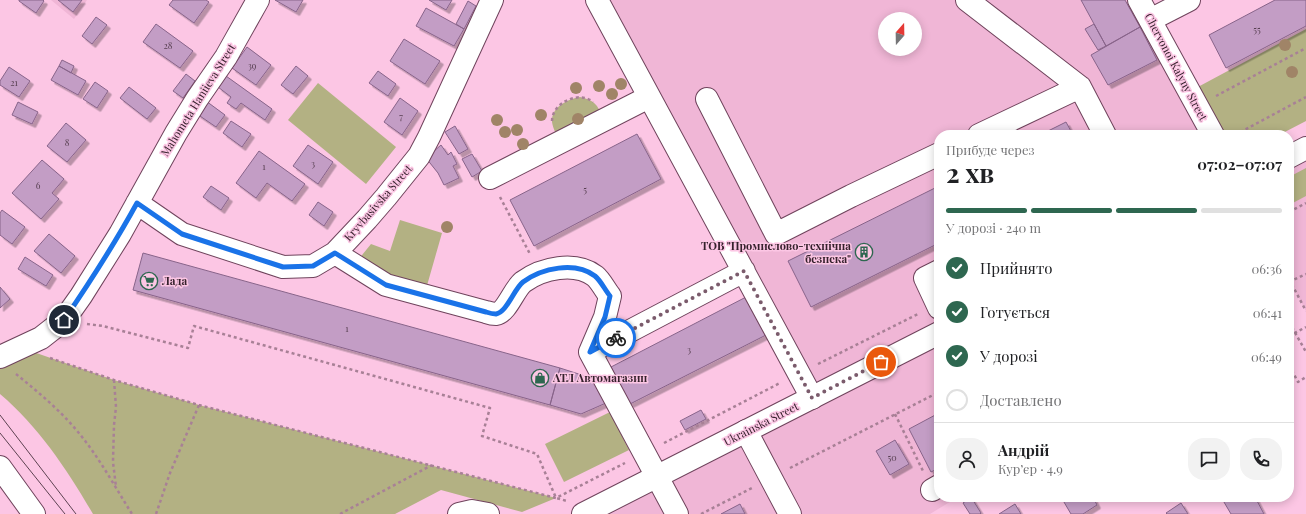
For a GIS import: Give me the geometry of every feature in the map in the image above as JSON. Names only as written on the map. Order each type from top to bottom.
[{"type":"street","name":"Mahometa Haniieva Street","points":[[5,363],[20,347],[41,338],[64,320],[81,296],[120,234],[176,132],[226,57],[258,0]]},
{"type":"street","name":"Kryvbasivska Street","points":[[137,203],[182,234],[283,267],[313,266],[335,253],[386,197],[419,156],[492,0]]},
{"type":"street","points":[[597,0],[812,398]]},
{"type":"street","points":[[967,0],[1080,87],[1102,130]]},
{"type":"street","name":"Chervonoi Kalyny Street","points":[[1139,0],[1209,130]]},
{"type":"street","points":[[1150,20],[1189,0]]},
{"type":"street","points":[[990,130],[1080,87]]},
{"type":"street","points":[[490,178],[649,97]]},
{"type":"street","points":[[707,99],[776,234],[934,156]]},
{"type":"street","points":[[1294,154],[1306,148]]},
{"type":"street","points":[[335,253],[386,285],[496,314],[504,309],[522,282],[539,273],[552,269],[566,268],[584,270],[596,277],[610,296],[605,317],[590,352]]},
{"type":"street","points":[[590,352],[744,271]]},
{"type":"street","points":[[934,274],[925,278],[934,297]]},
{"type":"street","name":"Ukrainska Street","points":[[589,511],[934,336]]},
{"type":"street","points":[[590,352],[677,514]]},
{"type":"street","points":[[746,431],[790,514]]},
{"type":"street","points":[[0,467],[34,514]]},
{"type":"street","points":[[459,514],[472,511],[488,514]]},
{"type":"path","points":[[1197,106],[1306,48]]},
{"type":"path","points":[[1244,130],[1306,97]]},
{"type":"path","points":[[490,178],[539,273]]},
{"type":"path","points":[[1294,209],[1306,203]]},
{"type":"path","points":[[1294,279],[1306,274]]},
{"type":"path","points":[[1294,288],[1306,311]]},
{"type":"path","points":[[556,498],[799,373],[934,308]]},
{"type":"path","points":[[64,320],[103,326],[188,348],[194,326],[490,408],[482,436],[537,454],[556,498]]},
{"type":"path","points":[[1306,327],[1295,333],[1306,352]]},
{"type":"path","points":[[20,347],[114,380],[199,405],[556,498],[589,511]]},
{"type":"path","points":[[5,363],[54,407],[78,433],[97,458],[132,514]]},
{"type":"path","points":[[1294,374],[1298,382],[1306,377]]},
{"type":"path","points":[[114,380],[116,406],[113,462],[116,488]]},
{"type":"path","points":[[701,514],[934,394]]},
{"type":"path","points":[[156,514],[170,473],[199,405]]},
{"type":"path","points":[[895,414],[934,484]]},
{"type":"path","points":[[340,514],[432,465]]},
{"type":"shaded area","points":[[51,0],[87,0],[74,19]]},
{"type":"shaded area","points":[[597,0],[1139,0],[1210,130],[934,130],[934,502],[950,502],[930,514],[583,514],[812,398]]},
{"type":"shaded area","points":[[1306,29],[1306,121],[1289,130],[1217,130],[1196,88]]},
{"type":"shaded area","points":[[318,83],[396,147],[366,184],[288,120]]},
{"type":"shaded area","points":[[580,97],[593,102],[605,120],[561,142],[555,132],[552,122],[554,112],[566,102]]},
{"type":"shaded area","points":[[1306,148],[1306,311],[1294,288],[1294,154]]},
{"type":"shaded area","points":[[1306,168],[1306,196],[1294,202],[1294,174]]},
{"type":"shaded area","points":[[400,220],[442,233],[424,296],[354,265],[371,244],[390,251]]},
{"type":"shaded area","points":[[19,347],[114,380],[199,405],[556,498],[522,512],[441,490],[395,514],[93,514],[52,450],[14,407],[0,394],[0,357]]},
{"type":"shaded area","points":[[610,412],[629,450],[564,482],[545,444]]},
{"type":"building","points":[[19,0],[43,0],[44,1],[36,13]]},
{"type":"building","points":[[58,0],[82,0],[73,12]]},
{"type":"building","points":[[173,0],[206,0],[209,2],[194,23],[169,5]]},
{"type":"building","points":[[275,0],[303,0],[296,12]]},
{"type":"building","points":[[429,0],[452,0],[446,10]]},
{"type":"building","points":[[1081,0],[1125,0],[1140,27],[1106,46]]},
{"type":"building","points":[[1275,0],[1306,0],[1306,26],[1226,68],[1209,35]]},
{"type":"building","points":[[468,1],[476,6],[464,29],[456,24]]},
{"type":"building","points":[[426,8],[464,29],[454,46],[416,26]]},
{"type":"building","points":[[96,17],[107,25],[92,44],[82,36]]},
{"type":"building","points":[[156,24],[193,51],[180,68],[143,42]]},
{"type":"building","points":[[1094,24],[1106,46],[1098,50],[1085,29]]},
{"type":"building","points":[[1140,27],[1157,60],[1108,85],[1091,55]]},
{"type":"building","points":[[404,39],[440,61],[425,84],[390,61]]},
{"type":"building","points":[[247,47],[271,65],[256,85],[232,68]]},
{"type":"building","points":[[62,60],[74,66],[71,73],[59,66]]},
{"type":"building","points":[[59,66],[86,81],[78,95],[51,80]]},
{"type":"building","points":[[296,66],[308,76],[293,94],[281,85]]},
{"type":"building","points":[[9,67],[30,81],[19,97],[0,85],[0,81]]},
{"type":"building","points":[[378,71],[396,84],[388,96],[369,83]]},
{"type":"building","points":[[186,74],[195,81],[183,98],[173,91]]},
{"type":"building","points":[[226,76],[272,109],[265,120],[241,103],[236,109],[227,103],[231,97],[218,87]]},
{"type":"building","points":[[95,82],[108,91],[97,108],[83,99]]},
{"type":"building","points":[[129,87],[156,108],[147,119],[120,98]]},
{"type":"building","points":[[400,98],[418,111],[402,135],[384,122]]},
{"type":"building","points":[[206,101],[225,115],[216,127],[197,114]]},
{"type":"building","points":[[18,102],[38,112],[32,124],[12,115]]},
{"type":"building","points":[[231,121],[251,134],[242,147],[223,133]]},
{"type":"building","points":[[1066,122],[1070,130],[1050,130]]},
{"type":"building","points":[[66,123],[86,140],[67,162],[47,146]]},
{"type":"building","points":[[455,126],[468,149],[459,154],[445,132]]},
{"type":"building","points":[[637,134],[661,179],[534,246],[510,200]]},
{"type":"building","points":[[308,145],[333,162],[318,184],[293,166]]},
{"type":"building","points":[[441,145],[448,155],[451,152],[457,164],[453,166],[459,178],[444,185],[438,173],[426,158]]},
{"type":"building","points":[[259,151],[305,184],[292,201],[267,183],[256,198],[236,183]]},
{"type":"building","points":[[472,154],[482,171],[472,177],[462,159]]},
{"type":"building","points":[[42,160],[64,179],[52,193],[59,199],[41,219],[12,193]]},
{"type":"building","points":[[211,186],[229,198],[221,210],[203,197]]},
{"type":"building","name":"ТОВ \"Промислово-технічна безпека\"","points":[[934,188],[934,246],[811,307],[788,261]]},
{"type":"building","points":[[318,202],[333,212],[324,226],[309,215]]},
{"type":"building","points":[[2,210],[25,227],[12,244],[0,235],[0,213]]},
{"type":"building","points":[[49,234],[75,256],[61,273],[34,251]]},
{"type":"building","points":[[143,253],[560,368],[550,405],[133,290]]},
{"type":"building","points":[[25,257],[53,275],[46,286],[18,269]]},
{"type":"building","points":[[0,287],[10,299],[0,308]]},
{"type":"building","points":[[748,296],[768,334],[630,404],[611,367]]},
{"type":"building","points":[[560,368],[591,378],[606,403],[581,414],[550,405]]},
{"type":"building","points":[[701,410],[706,419],[685,430],[680,421]]},
{"type":"building","points":[[934,416],[934,470],[931,472],[909,429]]},
{"type":"building","points":[[895,440],[909,464],[890,475],[876,451]]},
{"type":"building","points":[[974,502],[981,513],[970,514],[963,503]]},
{"type":"building","points":[[1064,502],[1096,502],[1097,505],[1083,514],[1071,514]]},
{"type":"building","points":[[1224,502],[1258,502],[1264,514],[1231,514]]},
{"type":"building","points":[[1181,503],[1188,514],[1166,513]]},
{"type":"building","points":[[740,504],[745,514],[721,514]]},
{"type":"building","points":[[1015,504],[1021,514],[999,514]]},
{"type":"tram line","points":[[0,415],[76,514]]},
{"type":"tram line","points":[[0,433],[65,514]]},
{"type":"way so far","points":[[616,338],[744,271],[812,398],[881,362]]},
{"type":"place","name":"ТОВ \"Промислово-технічна безпека\"","points":[[864,252]]},
{"type":"place","name":"Лада","points":[[149,281]]},
{"type":"place","name":"АТЛ Автомагазин","points":[[540,378]]},
{"type":"route","points":[[64,320],[120,234],[137,203],[182,234],[283,267],[313,266],[335,253],[386,285],[496,314],[504,309],[522,282],[539,273],[552,269],[566,268],[584,270],[596,277],[610,296],[605,317],[590,352],[616,338]]}]
